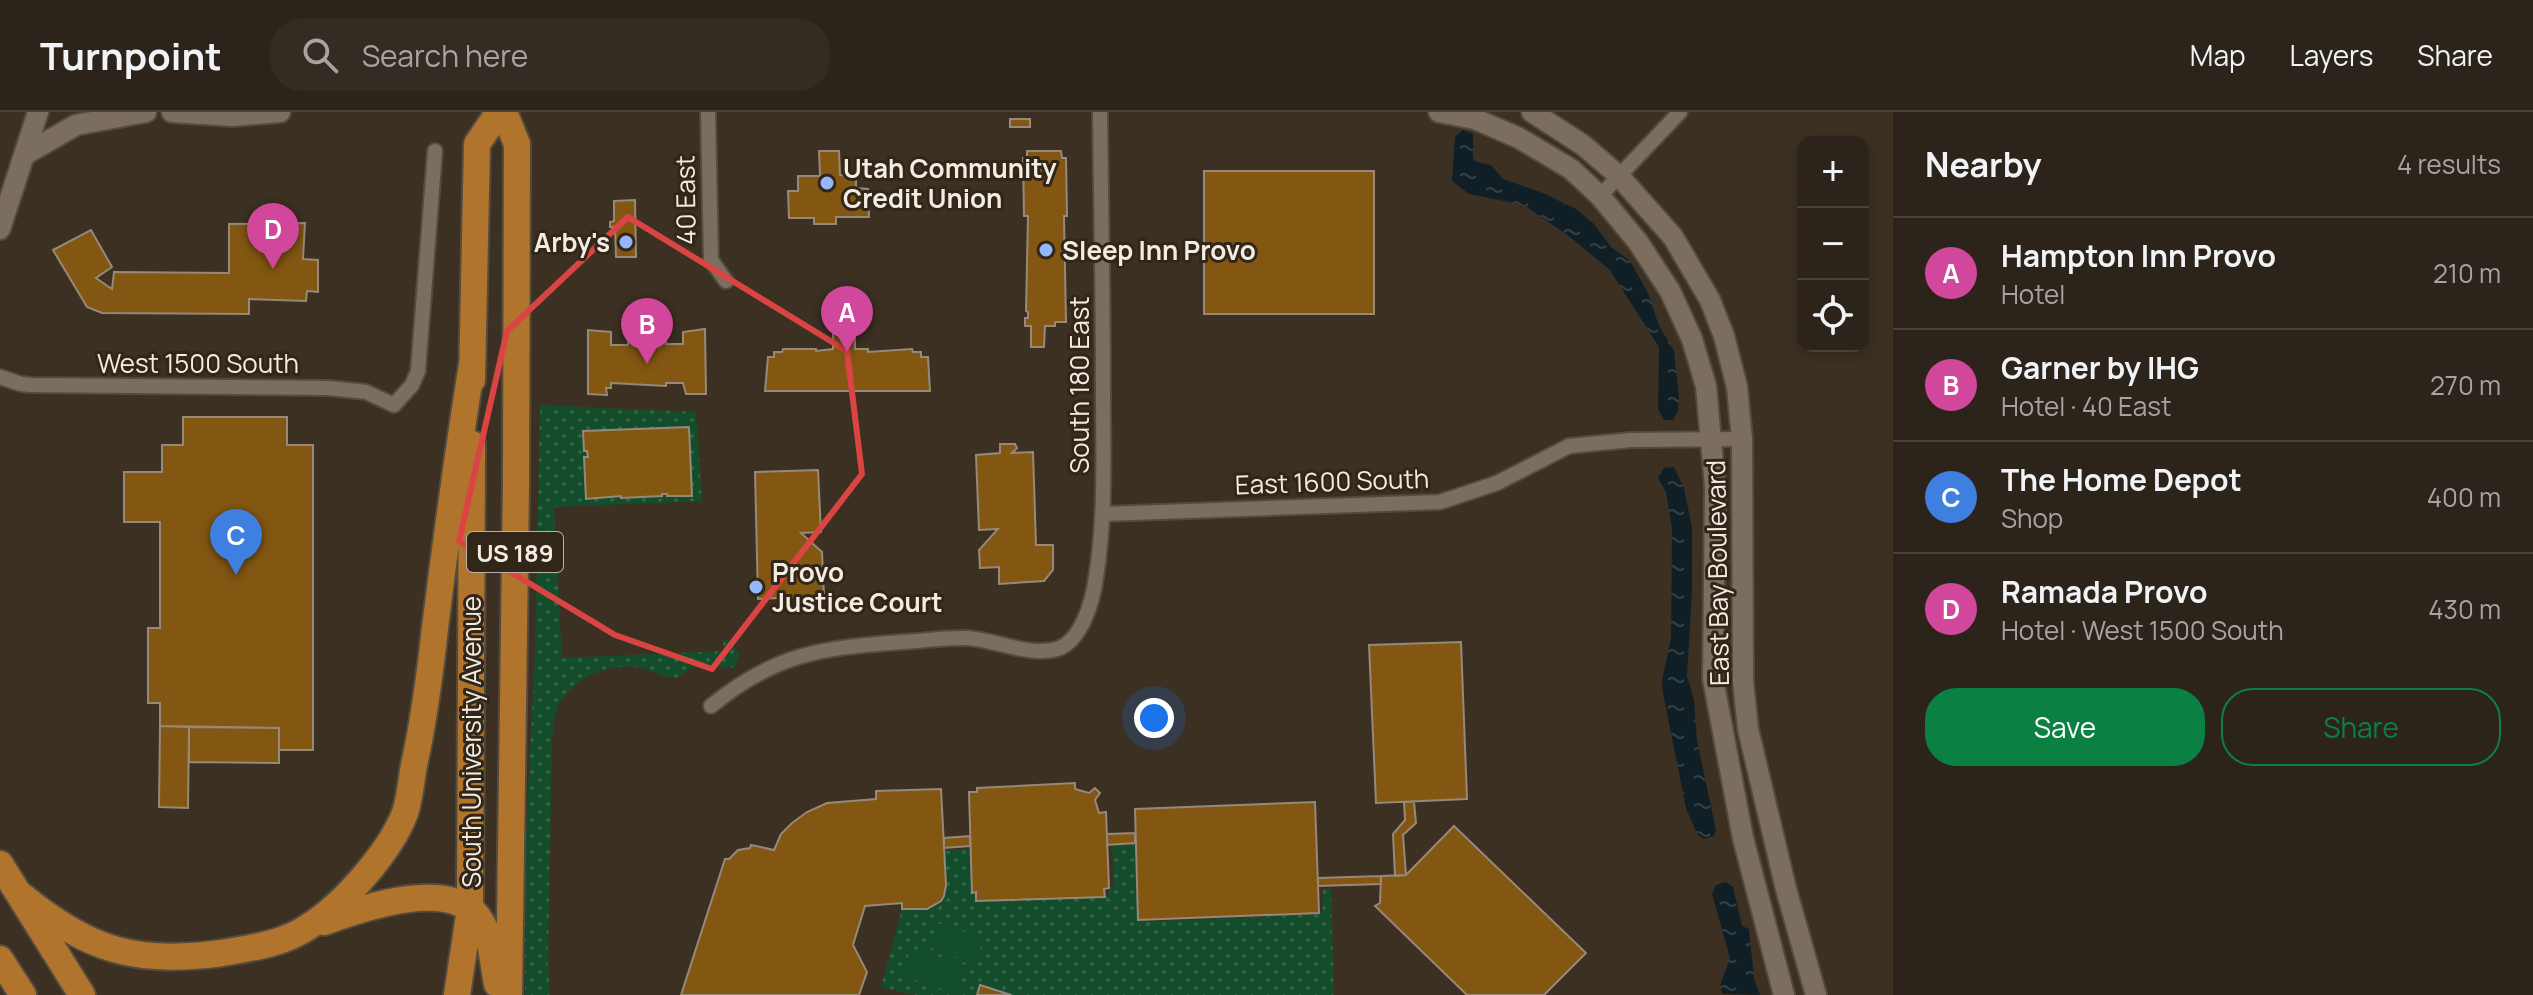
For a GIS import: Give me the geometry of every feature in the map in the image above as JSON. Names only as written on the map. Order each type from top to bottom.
[{"type":"highway","name":"South University Avenue","points":[[470,909],[472,364],[477,144],[502,112],[517,144],[509,995]]},
{"type":"highway","points":[[307,928],[356,885],[388,844],[405,812],[425,714],[450,500],[472,364]]},
{"type":"highway","points":[[0,864],[82,995]]},
{"type":"highway","points":[[21,895],[55,922],[93,943],[139,955],[181,958],[262,947],[363,908],[402,899],[458,902],[482,921],[490,942],[499,995]]},
{"type":"highway","name":"US 189","points":[[457,995],[470,909]]},
{"type":"highway","points":[[0,959],[23,995]]},
{"type":"street","points":[[0,229],[38,112]]},
{"type":"street","points":[[24,155],[76,125],[146,112]]},
{"type":"street","points":[[172,112],[233,116],[280,112]]},
{"type":"street","name":"40 East","points":[[708,112],[711,260],[726,281]]},
{"type":"street","name":"South 180 East","points":[[711,706],[742,681],[763,671],[799,655],[840,646],[966,638],[1036,651],[1058,649],[1079,630],[1096,581],[1104,514],[1100,112]]},
{"type":"street","name":"East Bay Boulevard","points":[[1439,112],[1475,119],[1519,138],[1571,169],[1600,196],[1638,242],[1670,291],[1692,339],[1706,386],[1715,486],[1713,679],[1743,838],[1784,995]]},
{"type":"street","name":"East Bay Boulevard","points":[[1532,112],[1583,145],[1619,176],[1673,237],[1710,300],[1734,370],[1742,439],[1743,681],[1748,729],[1786,889],[1816,995]]},
{"type":"street","points":[[1600,196],[1680,112]]},
{"type":"street","name":"West 1500 South","points":[[0,377],[31,385],[329,388],[366,392],[394,405],[412,385],[418,371],[435,151]]},
{"type":"street","name":"East 1600 South","points":[[1104,514],[1440,502],[1497,483],[1569,446],[1631,440],[1742,439]]},
{"type":"street","name":"South University Avenue","points":[[470,909],[471,995]]},
{"type":"highlighted area","points":[[628,217],[847,351],[862,474],[712,669],[615,635],[459,541],[507,331]]},
{"type":"green space","points":[[540,405],[696,412],[702,501],[554,507],[562,658],[724,651],[723,640],[729,640],[740,654],[735,667],[698,667],[674,678],[645,669],[615,667],[579,683],[561,702],[555,714],[552,739],[550,995],[525,995],[524,873],[535,651]]},
{"type":"green space","points":[[1140,844],[1142,922],[1322,914],[1323,889],[1331,889],[1334,995],[1011,995],[980,985],[977,995],[915,995],[881,987],[902,909],[931,906],[943,896],[946,879],[944,851],[975,848],[981,901],[1109,896],[1109,888],[1114,887],[1112,846]]},
{"type":"green space","points":[[937,923],[984,938],[975,964],[930,947]]},
{"type":"green space","points":[[911,948],[966,965],[957,994],[902,976]]},
{"type":"water","points":[[1463,130],[1473,134],[1473,158],[1476,162],[1491,165],[1503,179],[1576,209],[1594,224],[1611,247],[1630,261],[1648,293],[1659,326],[1674,351],[1679,397],[1678,411],[1673,420],[1664,420],[1658,409],[1659,347],[1609,269],[1524,205],[1469,194],[1452,181],[1455,137]]},
{"type":"water","points":[[1674,467],[1684,488],[1692,528],[1687,676],[1694,700],[1697,741],[1716,830],[1714,836],[1704,839],[1697,834],[1686,808],[1662,681],[1671,638],[1672,529],[1666,492],[1658,478],[1664,468]]},
{"type":"water","points":[[1726,882],[1733,887],[1742,926],[1749,929],[1754,978],[1760,995],[1722,994],[1720,986],[1730,958],[1712,894],[1716,885]]},
{"type":"building","points":[[1010,119],[1030,119],[1030,127],[1010,127]]},
{"type":"building","name":"Utah Community Credit Union","points":[[819,151],[839,151],[840,175],[856,178],[856,188],[868,189],[869,217],[836,217],[836,224],[814,224],[814,218],[789,218],[788,191],[798,191],[798,176],[820,176]]},
{"type":"building","name":"Sleep Inn Provo","points":[[1027,151],[1061,151],[1062,158],[1066,158],[1066,322],[1045,326],[1044,347],[1031,347],[1031,326],[1025,326],[1025,318],[1028,318],[1028,216],[1024,216],[1023,158],[1027,158]]},
{"type":"building","points":[[1204,171],[1374,171],[1374,314],[1204,314]]},
{"type":"building","name":"Arby's","points":[[635,200],[636,257],[616,257],[615,227],[610,227],[610,222],[614,221],[614,201]]},
{"type":"building","points":[[305,223],[303,259],[318,260],[318,292],[307,291],[306,301],[249,299],[249,314],[102,313],[87,307],[53,250],[91,230],[112,267],[96,278],[112,289],[114,272],[229,273],[229,224]]},
{"type":"building","points":[[833,311],[855,311],[855,349],[868,349],[868,352],[912,349],[913,352],[921,352],[921,357],[928,357],[930,391],[765,391],[768,357],[774,357],[774,352],[782,352],[783,349],[833,349]]},
{"type":"building","points":[[643,318],[655,318],[655,340],[666,340],[666,344],[683,344],[683,332],[705,329],[706,394],[686,394],[683,383],[666,383],[666,386],[611,383],[611,388],[606,388],[607,395],[588,394],[588,330],[611,332],[611,345],[628,345],[628,341],[643,340]]},
{"type":"building","points":[[183,417],[287,417],[287,445],[313,445],[313,750],[279,750],[279,728],[160,726],[160,703],[148,703],[148,628],[160,628],[160,522],[124,522],[124,472],[162,472],[162,445],[183,445]]},
{"type":"building","points":[[689,427],[692,496],[662,494],[586,499],[584,457],[588,457],[587,451],[584,451],[583,431]]},
{"type":"building","points":[[1000,444],[1015,444],[1017,448],[1012,453],[1033,452],[1036,545],[1053,545],[1053,570],[1044,581],[999,584],[999,567],[980,568],[979,550],[998,529],[979,530],[976,455],[1000,453]]},
{"type":"building","points":[[818,470],[821,532],[801,533],[822,552],[824,596],[758,599],[755,472]]},
{"type":"building","points":[[1461,642],[1467,799],[1376,803],[1369,645]]},
{"type":"building","points":[[160,726],[189,727],[188,808],[159,807]]},
{"type":"building","points":[[189,727],[279,728],[279,763],[189,762]]},
{"type":"building","points":[[1075,783],[1075,789],[1089,793],[1095,788],[1100,793],[1095,800],[1099,813],[1106,812],[1109,888],[1104,889],[1105,897],[976,901],[976,892],[972,893],[969,792],[977,792],[977,788]]},
{"type":"building","points":[[941,789],[944,896],[927,909],[902,909],[902,903],[865,906],[853,945],[867,972],[859,995],[681,995],[725,859],[751,845],[774,850],[781,834],[792,823],[827,803],[876,799],[876,791]]},
{"type":"building","points":[[1315,802],[1319,913],[1138,920],[1135,809]]},
{"type":"building","points":[[1404,802],[1414,802],[1416,823],[1403,835],[1406,875],[1395,876],[1393,834],[1405,820]]},
{"type":"building","points":[[1454,826],[1586,953],[1544,995],[1467,995],[1375,906],[1380,903],[1381,876],[1406,875]]},
{"type":"building","points":[[1135,833],[1135,843],[1107,845],[1107,834]]},
{"type":"building","points":[[970,836],[970,846],[944,848],[944,838]]},
{"type":"building","points":[[1381,876],[1381,884],[1318,886],[1318,878]]},
{"type":"building","points":[[980,985],[1011,995],[977,995]]},
{"type":"place","name":"Utah Community Credit Union","points":[[827,183]]},
{"type":"place","name":"Arby's","points":[[626,242]]},
{"type":"place","name":"Sleep Inn Provo","points":[[1046,250]]},
{"type":"place","name":"Ramada Provo","points":[[273,269]]},
{"type":"place","name":"Hampton Inn Provo","points":[[847,352]]},
{"type":"place","name":"Garner by IHG","points":[[647,364]]},
{"type":"place","name":"The Home Depot","points":[[236,575]]},
{"type":"place","name":"Provo Justice Court","points":[[756,587]]}]
